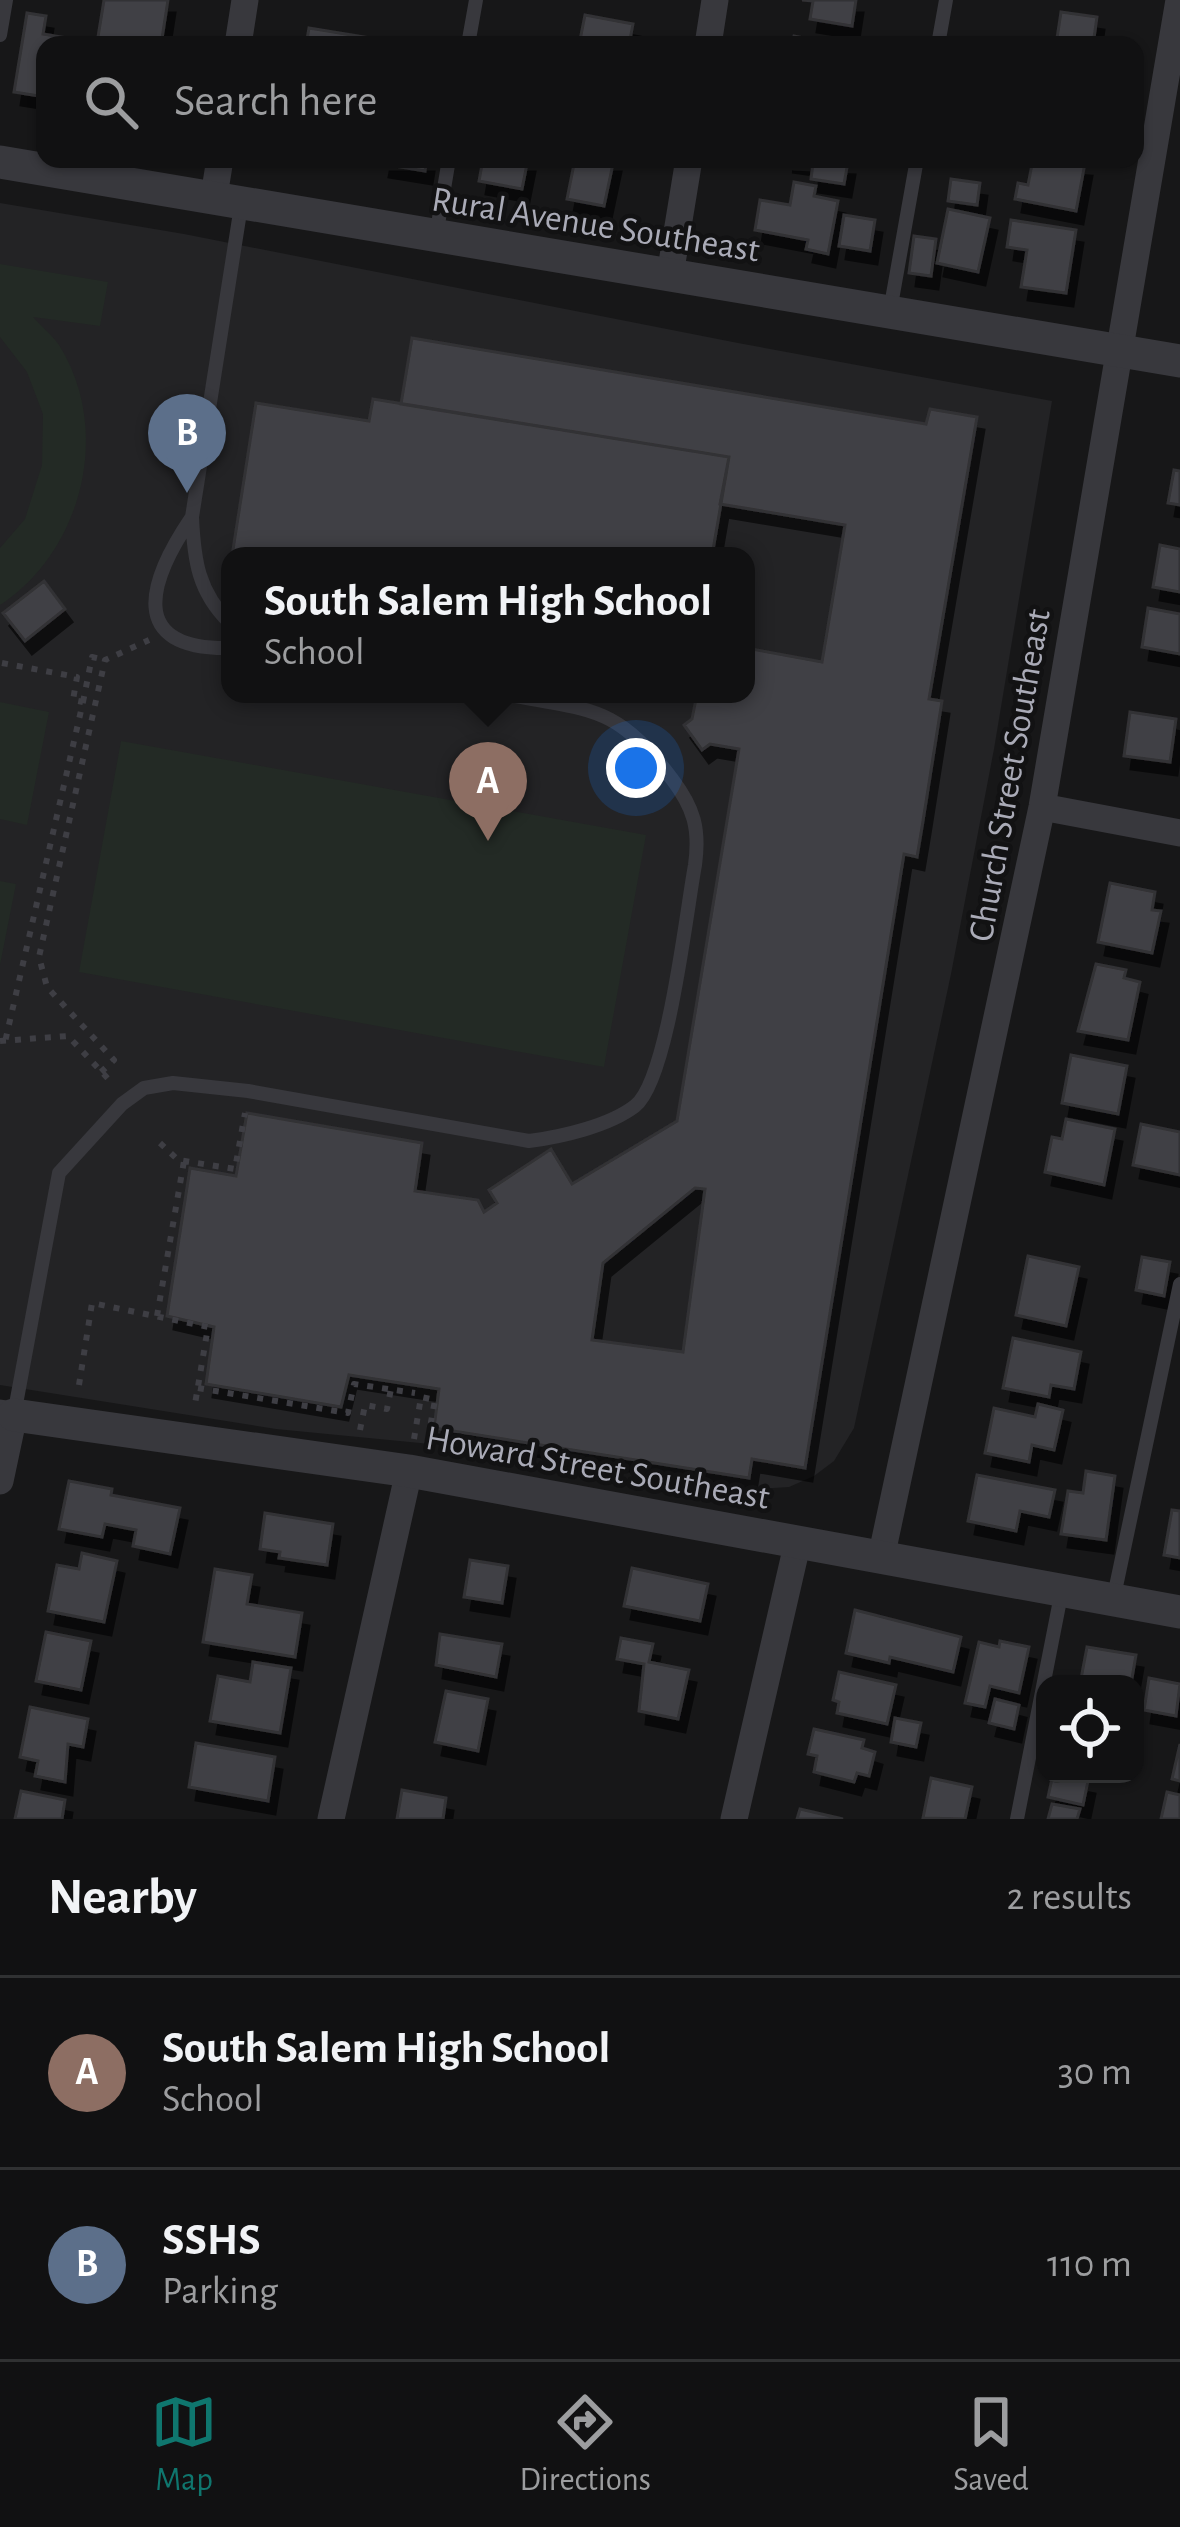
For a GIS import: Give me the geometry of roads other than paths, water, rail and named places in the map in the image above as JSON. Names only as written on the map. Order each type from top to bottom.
[{"type":"street","points":[[239,36],[245,0]]},
{"type":"street","points":[[709,36],[715,0]]},
{"type":"street","name":"Church Street Southeast","points":[[881,1558],[1042,807],[1179,0]]},
{"type":"street","name":"Rural Avenue Southeast","points":[[0,163],[1180,361]]},
{"type":"street","points":[[222,168],[228,198]]},
{"type":"street","points":[[670,274],[688,168]]},
{"type":"street","points":[[1042,807],[1180,833]]},
{"type":"street","points":[[0,1481],[7,1414]]},
{"type":"street","name":"Howard Street Southeast","points":[[7,1414],[411,1455],[797,1541],[1180,1612]]},
{"type":"street","points":[[331,1819],[411,1455]]},
{"type":"street","points":[[734,1819],[797,1541]]},
{"type":"lane","points":[[0,35],[6,0]]},
{"type":"lane","points":[[470,36],[476,0]]},
{"type":"lane","points":[[940,36],[946,0]]},
{"type":"lane","points":[[436,236],[447,168]]},
{"type":"lane","points":[[890,311],[915,168]]},
{"type":"lane","points":[[221,615],[199,578],[192,517],[228,198]]},
{"type":"lane","points":[[192,517],[166,555],[157,590],[164,633],[177,644],[221,647]]},
{"type":"lane","points":[[7,1414],[59,1173],[122,1104],[145,1088],[173,1083],[248,1090],[529,1141],[564,1134],[638,1104],[661,1054],[699,840],[696,818],[642,739],[594,711],[552,703]]},
{"type":"lane","points":[[1113,1600],[1180,1284]]},
{"type":"lane","points":[[1017,1819],[1062,1590]]},
{"type":"place","name":"SSHS","points":[[187,493]]},
{"type":"place","name":"South Salem High School","points":[[488,841]]}]
